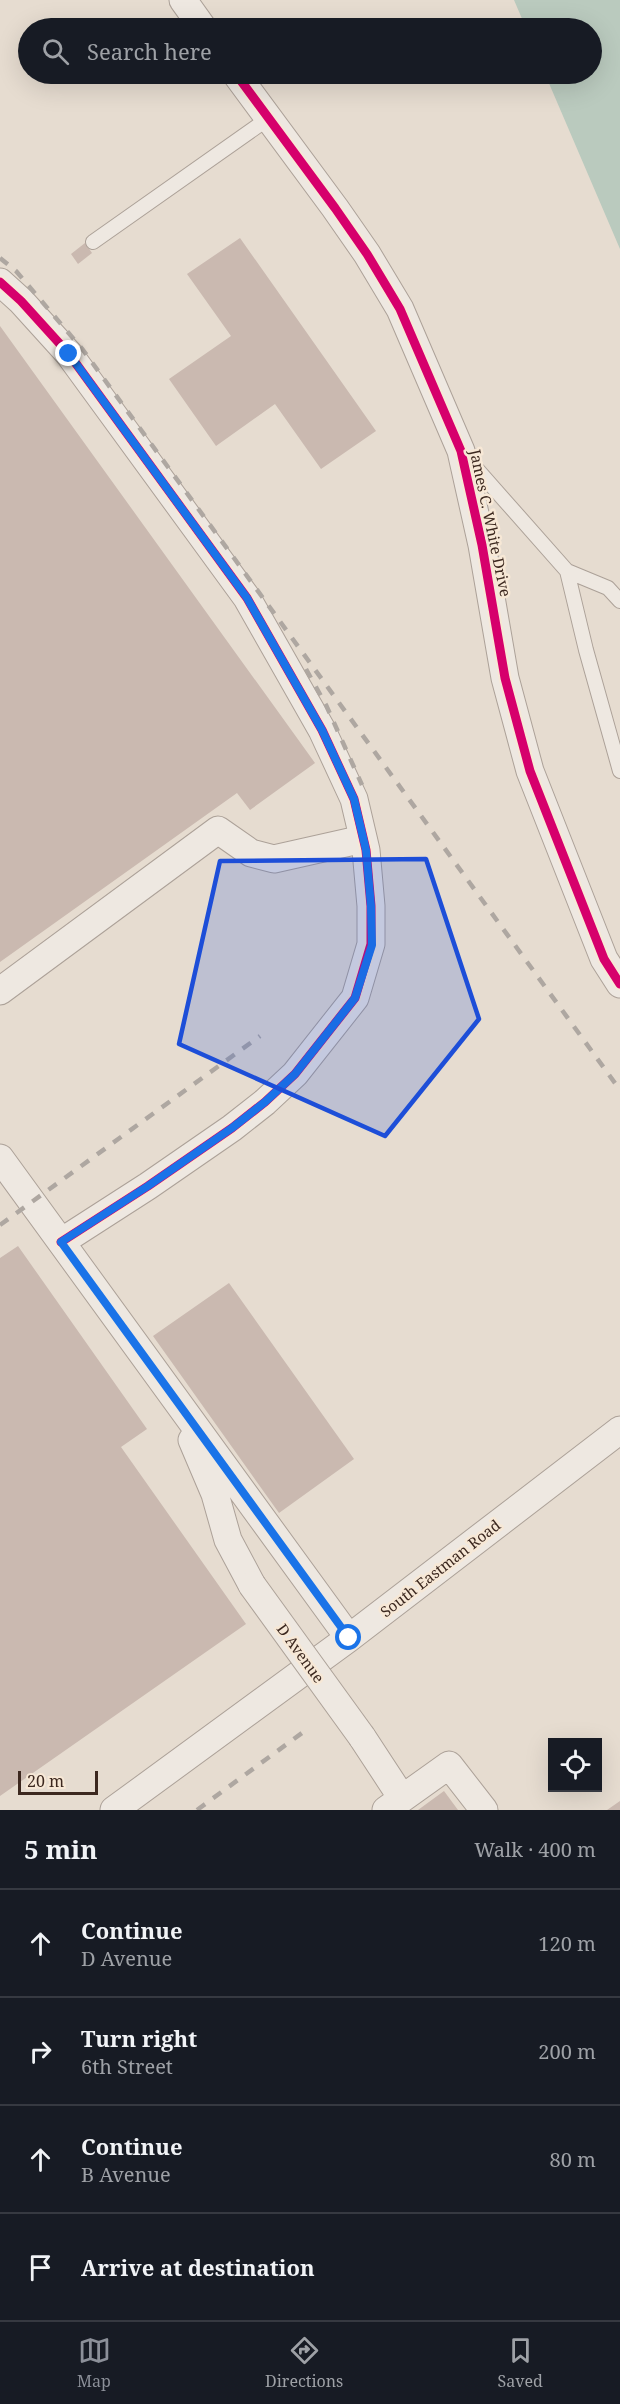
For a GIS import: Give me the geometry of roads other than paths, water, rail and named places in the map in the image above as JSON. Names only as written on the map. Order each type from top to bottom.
[{"type":"street","points":[[183,0],[196,18]]},
{"type":"street","name":"James C. White Drive","points":[[244,84],[348,226],[400,309],[461,451],[482,545],[505,678],[531,771],[604,958],[620,984]]},
{"type":"street","points":[[0,282],[21,301],[69,354],[247,598],[322,730],[354,799],[363,839],[371,906],[372,945],[355,998],[295,1074],[265,1102],[148,1186],[61,1242]]},
{"type":"street","points":[[0,992],[218,830],[251,853],[274,859],[363,839]]},
{"type":"street","name":"D Avenue","points":[[0,1158],[349,1638]]},
{"type":"street","name":"D Avenue","points":[[173,1395],[215,1494],[228,1540],[252,1585],[362,1737],[394,1804],[449,1765],[484,1810]]},
{"type":"street","name":"South Eastman Road","points":[[114,1810],[349,1638],[620,1430]]},
{"type":"lane","points":[[93,242],[269,118]]},
{"type":"lane","points":[[461,451],[567,571],[608,588],[620,601]]},
{"type":"lane","points":[[567,571],[586,650],[620,771]]},
{"type":"railway","points":[[0,258],[16,271],[83,350],[620,1090]]},
{"type":"railway","points":[[306,669],[326,705],[362,785]]},
{"type":"railway","points":[[0,1225],[260,1036]]},
{"type":"railway","points":[[197,1810],[306,1730]]}]
